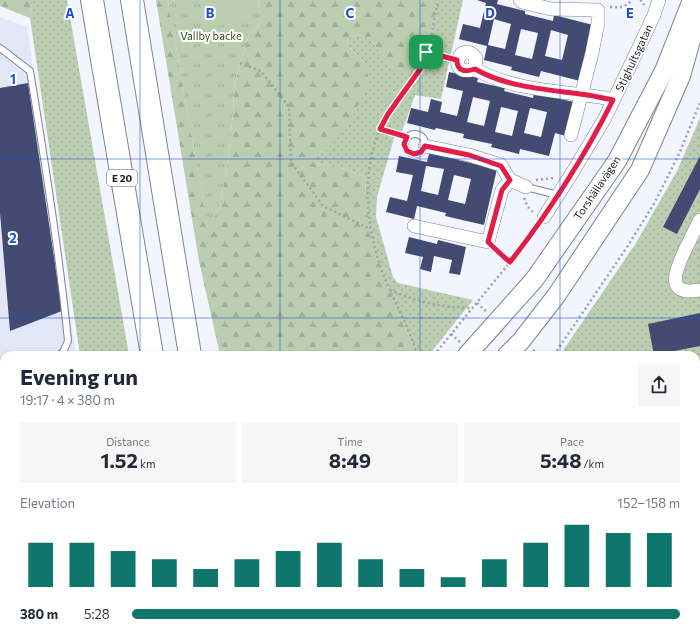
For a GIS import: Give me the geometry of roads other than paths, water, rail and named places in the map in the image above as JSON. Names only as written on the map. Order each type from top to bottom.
[{"type":"highway","name":"E 20","points":[[92,0],[151,351]]},
{"type":"highway","points":[[132,0],[189,351]]},
{"type":"main road","name":"Torshällavägen","points":[[473,349],[534,280],[617,161],[664,71],[692,0]]},
{"type":"main road","points":[[511,351],[521,341],[556,296],[640,170],[681,76],[696,26],[700,0]]},
{"type":"street","points":[[520,0],[522,2],[551,9],[598,10],[598,23],[592,53],[571,136]]},
{"type":"street","name":"Stighultsgatan","points":[[544,217],[605,118],[610,99],[651,21],[659,0]]},
{"type":"street","points":[[457,60],[457,64],[461,70],[467,72],[475,69],[487,76],[531,88],[610,99]]},
{"type":"street","points":[[425,146],[469,155],[501,166],[510,180],[526,187]]},
{"type":"street","points":[[414,226],[488,242],[502,190],[510,180]]},
{"type":"street","points":[[700,220],[676,268],[675,278],[677,286],[683,290],[691,292],[700,290]]},
{"type":"lane","points":[[0,48],[30,71],[48,180],[62,280],[68,341],[63,351]]},
{"type":"lane","points":[[415,133],[423,137],[425,146],[421,152],[414,154],[407,151],[404,144],[407,137],[415,133]]},
{"type":"lane","points":[[526,187],[558,195]]},
{"type":"park label","name":"Vallby backe","points":[[211,36]]}]
